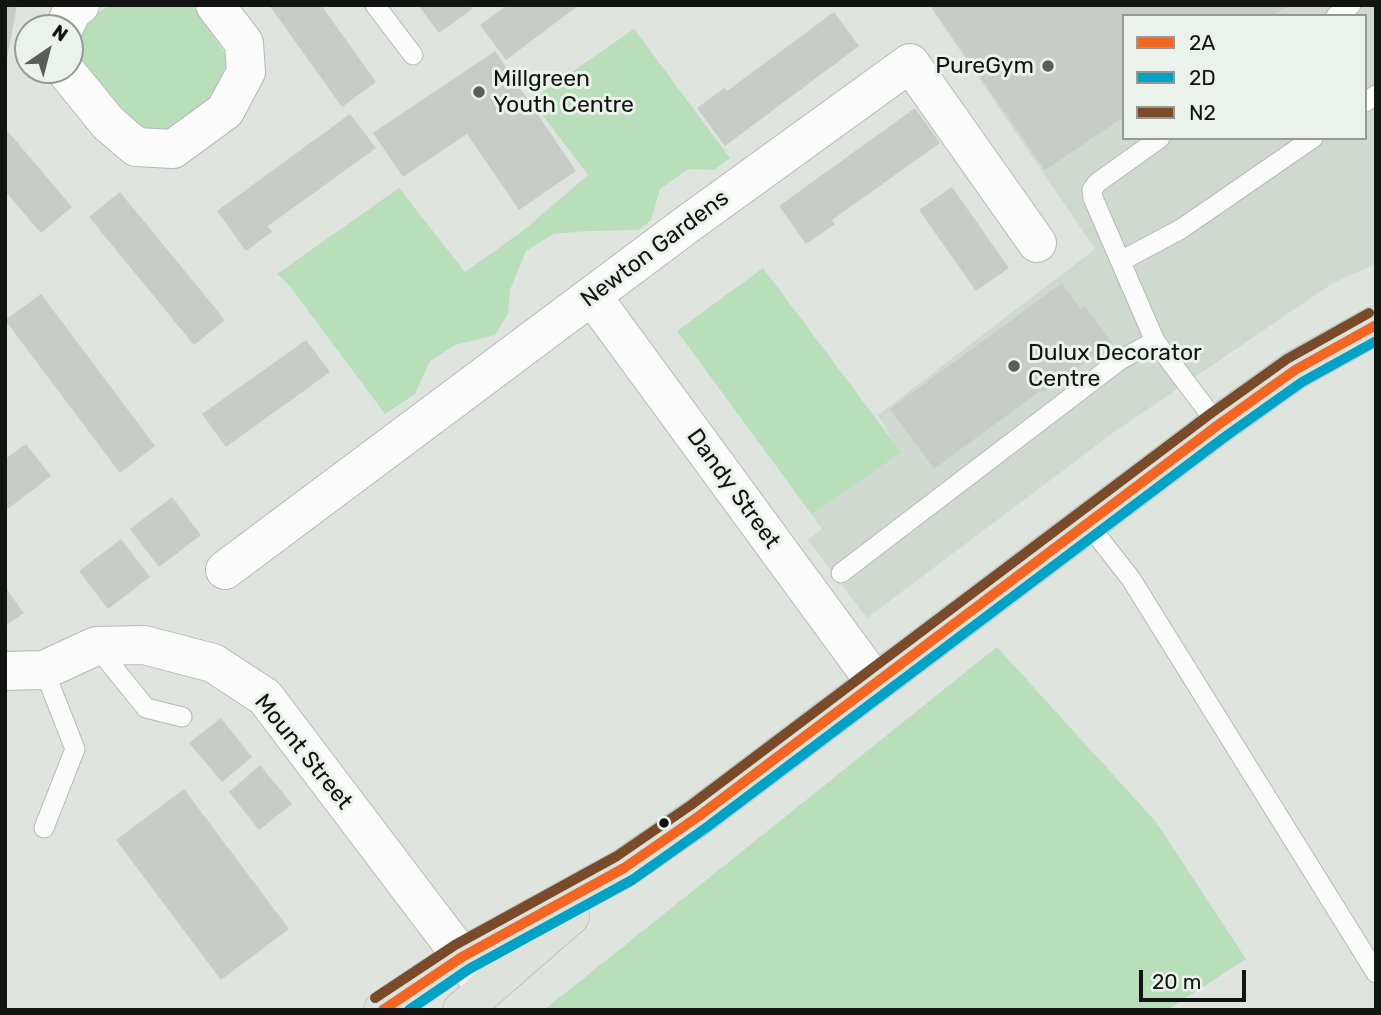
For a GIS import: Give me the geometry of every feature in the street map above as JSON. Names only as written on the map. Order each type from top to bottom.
[{"type":"main road","points":[[383,1010],[462,957],[624,868],[699,817],[1218,425],[1295,370],[1376,325]]},
{"type":"main road","points":[[474,1000],[624,868]]},
{"type":"street","points":[[76,84],[108,123],[136,147],[173,149],[225,111],[246,72],[244,43],[215,5]]},
{"type":"street","name":"Newton Gardens","points":[[225,570],[910,63],[1037,243]]},
{"type":"street","name":"Dandy Street","points":[[592,296],[875,682]]},
{"type":"street","name":"Mount Street","points":[[5,671],[44,670],[96,646],[144,645],[212,663],[265,697],[462,957],[474,1000]]},
{"type":"lane","points":[[376,5],[413,55]]},
{"type":"lane","points":[[1157,140],[1097,183],[1092,190],[1093,198],[1155,341],[1218,425]]},
{"type":"lane","points":[[1121,261],[1181,229],[1310,140]]},
{"type":"lane","points":[[841,573],[1120,360],[1155,341]]},
{"type":"lane","points":[[1088,524],[1131,579],[1376,973]]},
{"type":"lane","points":[[96,646],[146,708],[182,717]]},
{"type":"lane","points":[[44,670],[75,748],[44,828]]},
{"type":"shaded area","points":[[929,5],[1376,5],[1376,264],[1333,283],[1117,430],[867,618],[808,540],[822,529],[812,515],[900,452],[878,415],[1095,249]]},
{"type":"green space","points":[[109,5],[192,5],[230,61],[229,86],[169,129],[144,129],[84,73],[84,26]]},
{"type":"green space","points":[[634,29],[730,158],[714,170],[688,169],[660,189],[651,220],[639,230],[553,234],[526,251],[510,290],[508,314],[495,335],[455,345],[430,361],[415,394],[385,414],[289,285],[277,274],[399,188],[465,272],[524,230],[588,175],[531,100]]},
{"type":"green space","points":[[763,268],[901,452],[812,515],[677,331]]},
{"type":"green space","points":[[997,647],[1156,822],[1246,959],[1167,1010],[544,1010]]},
{"type":"building","points":[[5,5],[17,6],[7,58]]},
{"type":"building","points":[[269,5],[321,5],[376,82],[342,107]]},
{"type":"building","points":[[418,5],[470,5],[472,9],[439,33]]},
{"type":"building","points":[[507,5],[579,5],[506,60],[480,25]]},
{"type":"building","name":"PureGym","points":[[930,5],[1289,5],[1276,14],[1122,14],[1122,118],[1045,170]]},
{"type":"building","points":[[834,12],[859,46],[725,146],[697,108],[724,88],[727,91]]},
{"type":"building","name":"Millgreen Youth Centre","points":[[495,51],[576,171],[519,210],[467,134],[403,177],[373,133]]},
{"type":"building","points":[[915,108],[940,143],[832,220],[835,224],[806,244],[779,206]]},
{"type":"building","points":[[350,114],[376,148],[268,226],[272,232],[246,251],[217,211]]},
{"type":"building","points":[[5,128],[72,207],[41,233],[5,191]]},
{"type":"building","points":[[952,187],[1009,268],[976,291],[919,210]]},
{"type":"building","points":[[120,192],[225,320],[194,345],[89,217]]},
{"type":"building","name":"Dulux Decorator Centre","points":[[1062,283],[1081,309],[1085,306],[1112,343],[1043,393],[1041,390],[934,469],[890,409]]},
{"type":"building","points":[[41,294],[155,446],[120,473],[5,320]]},
{"type":"building","points":[[306,340],[330,372],[226,447],[202,414]]},
{"type":"building","points":[[26,444],[51,476],[5,511],[5,459]]},
{"type":"building","points":[[172,497],[201,535],[159,567],[130,529]]},
{"type":"building","points":[[121,539],[150,577],[108,609],[79,571]]},
{"type":"building","points":[[5,587],[24,613],[5,626]]},
{"type":"building","points":[[221,718],[252,757],[222,782],[189,743]]},
{"type":"building","points":[[260,765],[292,804],[259,830],[229,792]]},
{"type":"building","points":[[184,789],[289,929],[221,980],[116,840]]},
{"type":"transit line","name":"N2","points":[[375,998],[455,945],[617,856],[691,805],[1210,414],[1287,359],[1369,313]]},
{"type":"transit line","name":"2A","points":[[383,1010],[462,957],[624,868],[699,816],[1218,425],[1295,370],[1376,325]]},
{"type":"transit line","name":"2D","points":[[409,1010],[469,969],[632,880],[707,827],[1226,436],[1302,382],[1376,341]]},
{"type":"place","name":"PureGym","points":[[1048,66]]},
{"type":"place","name":"Millgreen Youth Centre","points":[[479,92]]},
{"type":"place","name":"Dulux Decorator Centre","points":[[1014,366]]}]
